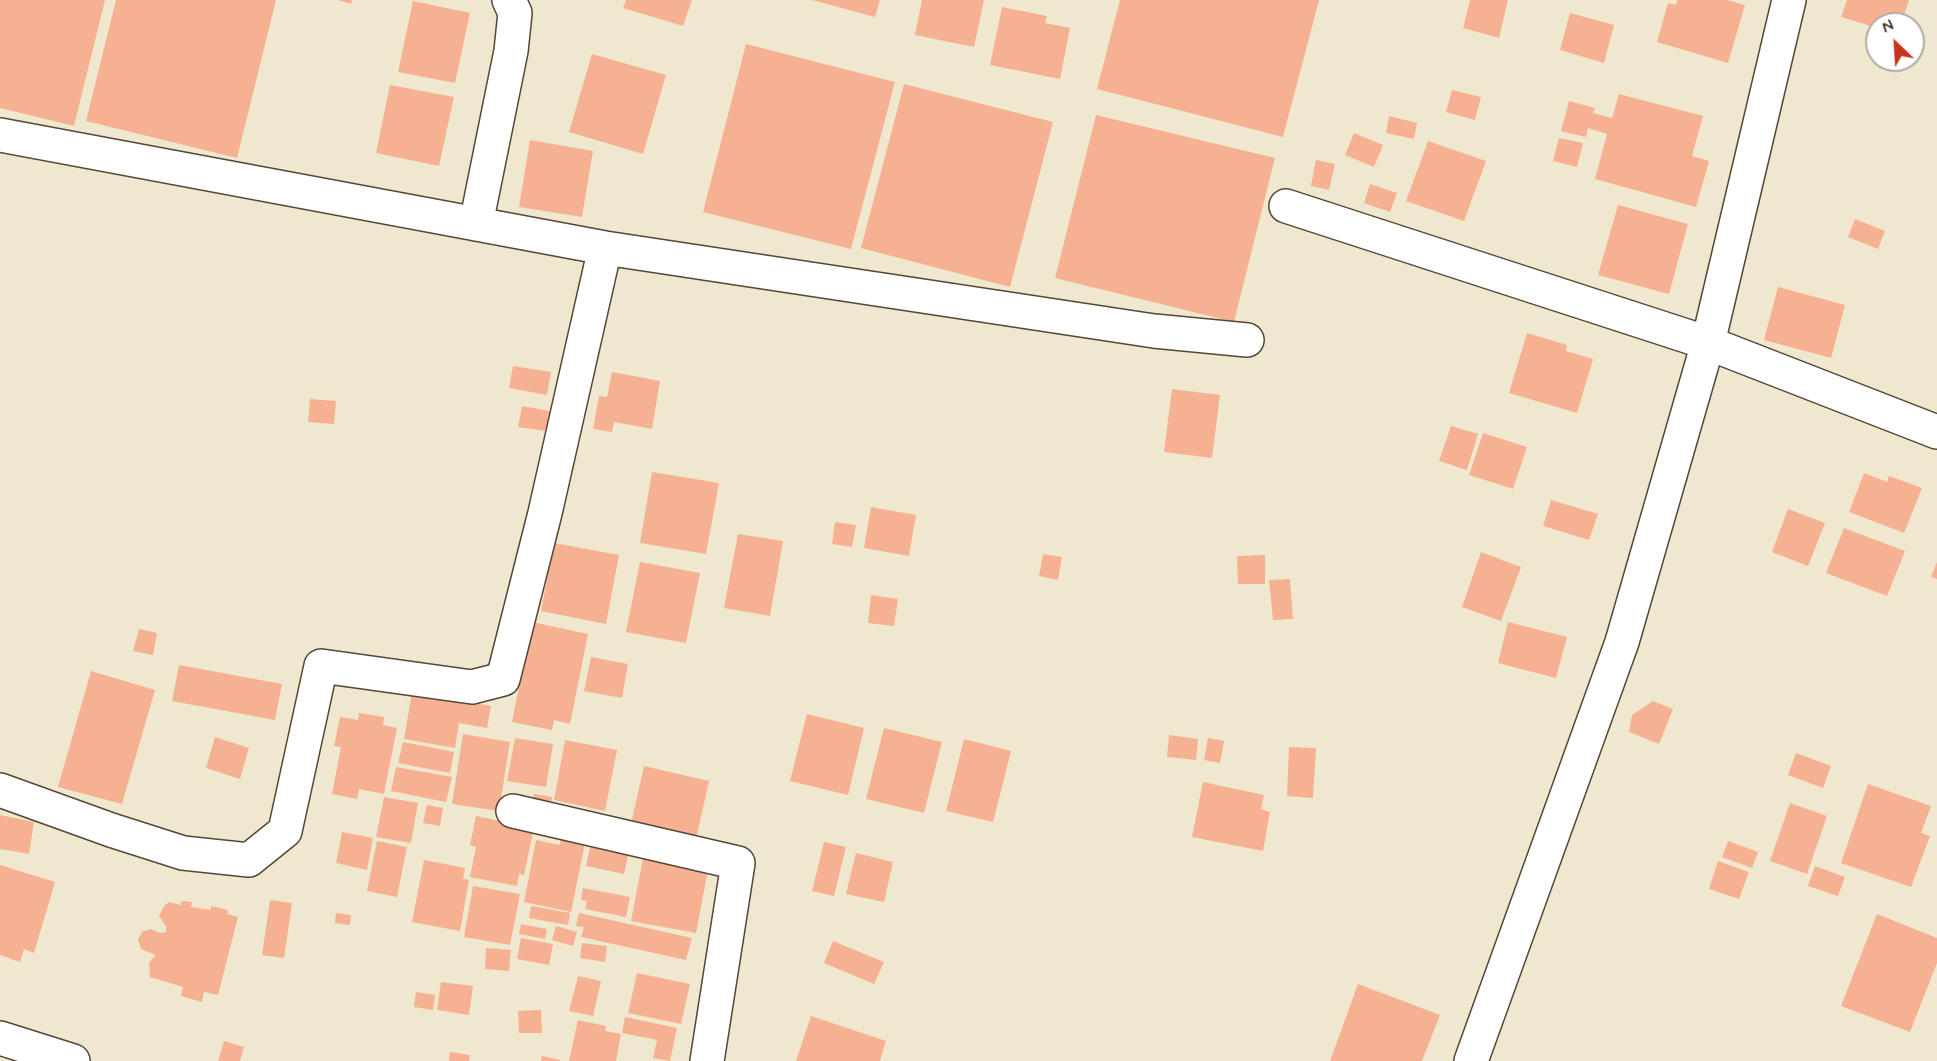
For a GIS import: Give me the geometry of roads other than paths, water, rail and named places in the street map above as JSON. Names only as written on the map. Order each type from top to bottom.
[{"type":"street","points":[[476,224],[511,51],[515,13],[509,0]]},
{"type":"street","points":[[1471,1061],[1622,642],[1708,343],[1789,0]]},
{"type":"street","points":[[0,135],[605,248],[1154,331],[1247,340]]},
{"type":"street","points":[[1286,206],[1708,343],[1937,432]]},
{"type":"street","points":[[0,790],[183,853],[249,860],[285,831],[321,666],[472,687],[503,679],[545,513],[605,248]]},
{"type":"street","points":[[513,811],[738,863],[707,1061]]},
{"type":"street","points":[[0,1038],[74,1061]]}]
